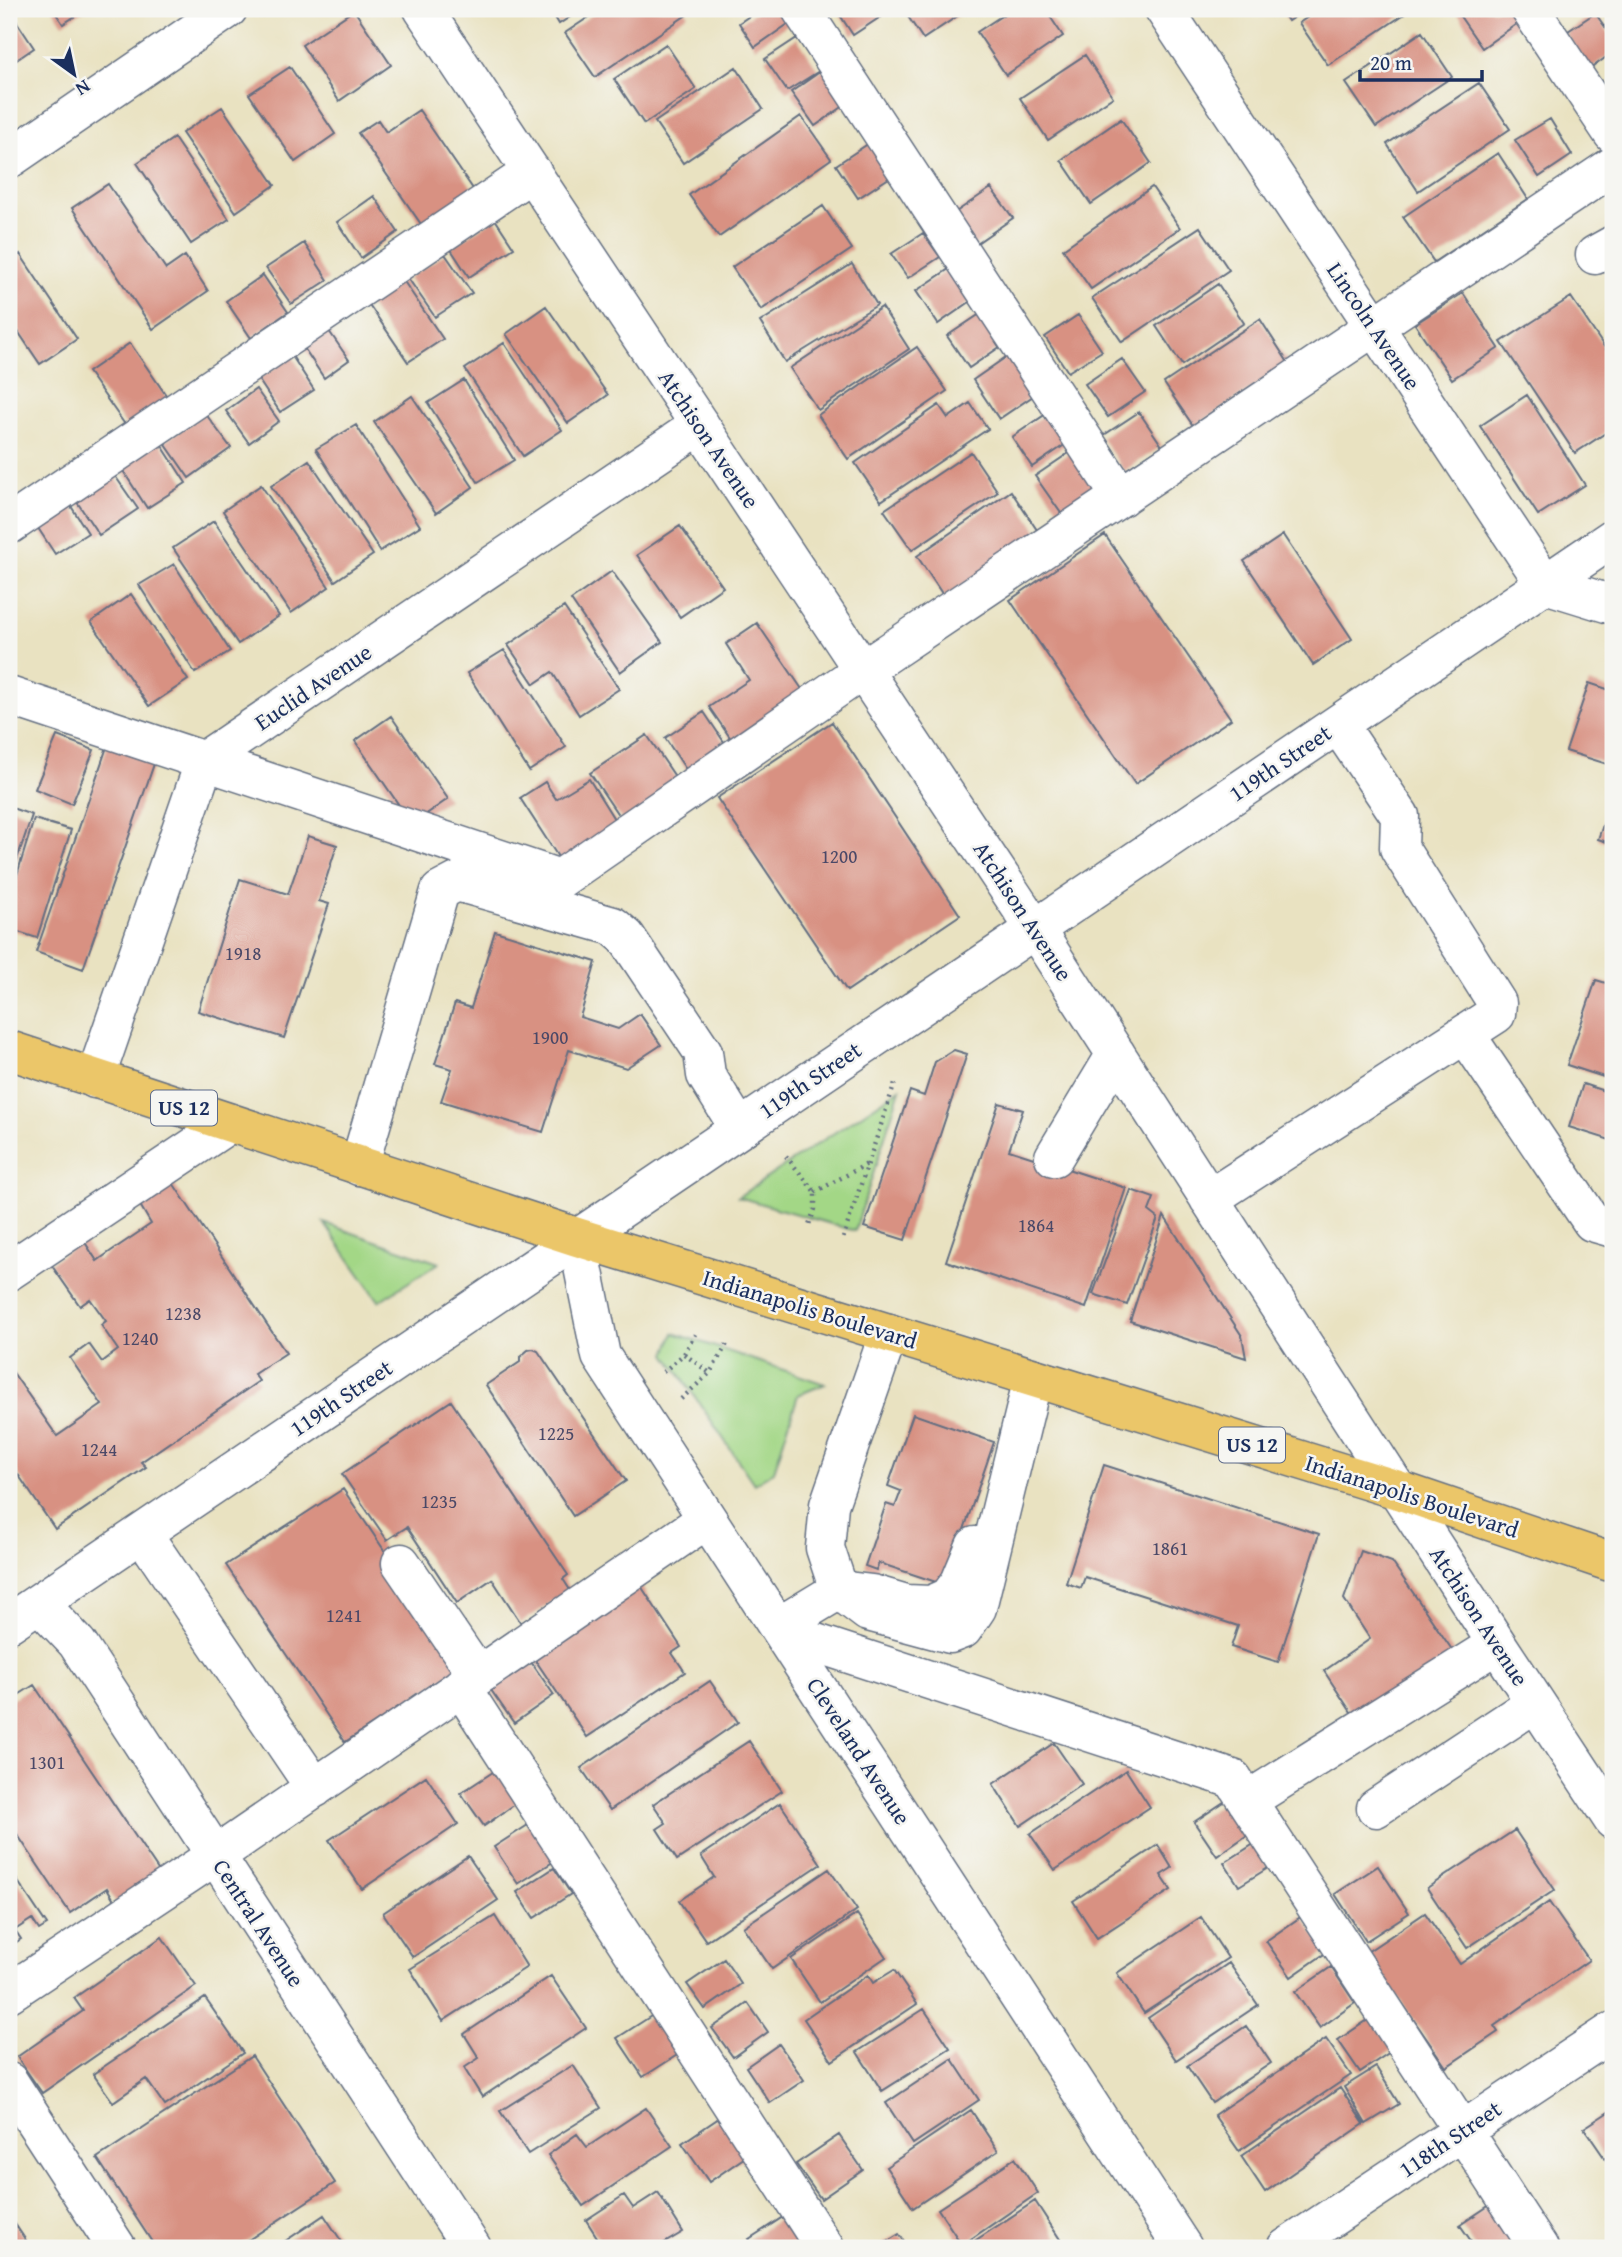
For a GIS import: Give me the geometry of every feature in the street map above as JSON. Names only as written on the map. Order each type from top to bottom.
[{"type":"main road","name":"Indianapolis Boulevard","points":[[9,1050],[577,1237],[1398,1490],[1613,1563]]},
{"type":"street","points":[[9,159],[228,9]]},
{"type":"street","name":"Atchison Avenue","points":[[423,9],[1035,929],[1613,1820]]},
{"type":"street","points":[[801,9],[1121,497]]},
{"type":"street","name":"Lincoln Avenue","points":[[1164,9],[1545,584]]},
{"type":"street","points":[[1530,9],[1613,134]]},
{"type":"street","points":[[9,696],[561,879],[863,670],[1613,166]]},
{"type":"street","points":[[9,525],[532,172]]},
{"type":"street","name":"Euclid Avenue","points":[[205,760],[700,425]]},
{"type":"street","name":"119th Street","points":[[24,1613],[1613,538]]},
{"type":"street","points":[[1545,584],[1613,605]]},
{"type":"street","points":[[1209,1199],[1496,1014],[1497,1003],[1399,848],[1400,816],[1338,724]]},
{"type":"street","points":[[95,1079],[205,760]]},
{"type":"street","points":[[359,1166],[440,891],[457,882],[613,926],[626,937],[703,1052],[706,1075],[739,1128]]},
{"type":"street","points":[[1466,1035],[1592,1222],[1613,1228]]},
{"type":"street","points":[[1055,1157],[1116,1054]]},
{"type":"street","points":[[9,1271],[230,1123]]},
{"type":"street","name":"Cleveland Avenue","points":[[577,1237],[601,1356],[1183,2248]]},
{"type":"street","points":[[889,1333],[829,1505],[825,1548],[839,1590],[868,1612],[950,1634],[963,1629],[977,1608],[1033,1378]]},
{"type":"street","points":[[9,1993],[215,1856],[707,1519]]},
{"type":"street","points":[[142,1533],[315,1788]]},
{"type":"street","points":[[401,1563],[470,1681],[825,2248]]},
{"type":"street","points":[[780,1630],[839,1590]]},
{"type":"street","name":"Central Avenue","points":[[24,1613],[77,1643],[472,2248]]},
{"type":"street","points":[[780,1630],[1233,1779],[1539,2248]]},
{"type":"street","points":[[1247,1801],[1497,1644]]},
{"type":"street","points":[[1376,1808],[1535,1703]]},
{"type":"street","name":"118th Street","points":[[1286,2248],[1613,2031]]},
{"type":"street","points":[[9,2082],[117,2248]]},
{"type":"path","points":[[843,1238],[895,1083]]},
{"type":"path","points":[[786,1156],[815,1192],[815,1209],[808,1227]]},
{"type":"path","points":[[815,1192],[868,1164]]},
{"type":"path","points":[[663,1372],[684,1354],[695,1334]]},
{"type":"path","points":[[681,1399],[710,1373],[727,1344]]},
{"type":"path","points":[[684,1354],[710,1373]]},
{"type":"green space","points":[[900,1089],[855,1231],[738,1197]]},
{"type":"green space","points":[[324,1223],[439,1263],[379,1301]]},
{"type":"green space","points":[[674,1333],[825,1384],[798,1395],[774,1471],[754,1484],[666,1354]]},
{"type":"building","points":[[53,9],[86,9],[63,24]]},
{"type":"building","points":[[550,9],[582,9],[559,24]]},
{"type":"building","points":[[601,9],[684,9],[688,14],[595,77],[565,33]]},
{"type":"building","points":[[760,9],[781,9],[791,22],[755,47],[739,23]]},
{"type":"building","points":[[836,9],[882,9],[885,14],[853,35]]},
{"type":"building","points":[[903,9],[968,9],[923,39]]},
{"type":"building","points":[[1012,9],[1045,9],[1063,36],[1006,75],[977,32]]},
{"type":"building","points":[[1280,9],[1306,9],[1288,21]]},
{"type":"building","points":[[1320,9],[1403,9],[1406,13],[1328,65],[1299,23]]},
{"type":"building","points":[[1455,9],[1508,9],[1518,23],[1482,48]]},
{"type":"building","points":[[9,10],[34,48],[9,65]]},
{"type":"building","points":[[354,10],[391,65],[339,101],[302,45]]},
{"type":"building","points":[[1595,13],[1613,38],[1613,52],[1590,69],[1565,33]]},
{"type":"building","points":[[1422,32],[1452,77],[1376,127],[1346,83]]},
{"type":"building","points":[[797,38],[819,71],[787,91],[765,59]]},
{"type":"building","points":[[666,44],[696,89],[644,124],[614,79]]},
{"type":"building","points":[[1085,55],[1113,97],[1048,140],[1020,98]]},
{"type":"building","points":[[290,67],[335,134],[295,162],[249,94]]},
{"type":"building","points":[[736,67],[763,109],[683,163],[655,122]]},
{"type":"building","points":[[824,69],[848,103],[815,126],[791,92]]},
{"type":"building","points":[[1479,83],[1510,129],[1418,191],[1387,144]]},
{"type":"building","points":[[222,107],[275,185],[236,212],[182,133]]},
{"type":"building","points":[[419,110],[473,189],[421,224],[358,133],[378,120],[386,132]]},
{"type":"building","points":[[801,116],[831,159],[719,237],[689,195]]},
{"type":"building","points":[[1121,119],[1151,163],[1091,204],[1061,160]]},
{"type":"building","points":[[1550,119],[1572,155],[1539,177],[1515,140]]},
{"type":"building","points":[[174,138],[229,219],[191,244],[137,163]]},
{"type":"building","points":[[874,140],[895,174],[858,198],[836,165]]},
{"type":"building","points":[[1498,153],[1528,199],[1434,262],[1403,217]]},
{"type":"building","points":[[108,184],[166,269],[185,256],[208,291],[153,329],[72,208]]},
{"type":"building","points":[[1152,187],[1180,228],[1091,289],[1063,249]]},
{"type":"building","points":[[991,188],[1013,218],[974,245],[953,214]]},
{"type":"building","points":[[374,196],[398,232],[361,258],[337,222]]},
{"type":"building","points":[[823,206],[852,249],[761,310],[732,267]]},
{"type":"building","points":[[495,219],[514,248],[469,277],[450,248]]},
{"type":"building","points":[[1200,227],[1229,270],[1122,342],[1092,298]]},
{"type":"building","points":[[923,233],[940,257],[908,278],[891,254]]},
{"type":"building","points":[[304,243],[328,280],[291,304],[266,268]]},
{"type":"building","points":[[20,254],[77,339],[40,364],[9,318],[9,262]]},
{"type":"building","points":[[445,254],[472,293],[435,317],[408,278]]},
{"type":"building","points":[[852,264],[877,305],[785,362],[760,322]]},
{"type":"building","points":[[952,267],[974,299],[938,324],[916,291]]},
{"type":"building","points":[[263,275],[288,312],[251,338],[226,301]]},
{"type":"building","points":[[403,280],[443,339],[408,362],[368,303]]},
{"type":"building","points":[[1218,284],[1244,323],[1182,365],[1156,326]]},
{"type":"building","points":[[1463,293],[1499,348],[1452,379],[1415,324]]},
{"type":"building","points":[[1571,297],[1613,360],[1613,428],[1575,453],[1501,342]]},
{"type":"building","points":[[546,306],[608,395],[568,423],[506,334]]},
{"type":"building","points":[[882,307],[909,349],[818,410],[790,368]]},
{"type":"building","points":[[986,310],[1007,342],[969,368],[947,336]]},
{"type":"building","points":[[1078,315],[1102,351],[1068,372],[1045,337]]},
{"type":"building","points":[[1260,319],[1289,364],[1194,427],[1164,383]]},
{"type":"building","points":[[329,331],[349,360],[324,378],[304,348]]},
{"type":"building","points":[[130,343],[168,398],[126,426],[88,372]]},
{"type":"building","points":[[504,343],[562,430],[523,456],[465,369]]},
{"type":"building","points":[[917,347],[947,391],[848,459],[818,415]]},
{"type":"building","points":[[1009,355],[1036,394],[999,419],[973,380]]},
{"type":"building","points":[[292,356],[314,390],[280,412],[258,379]]},
{"type":"building","points":[[1122,359],[1145,392],[1108,417],[1085,384]]},
{"type":"building","points":[[464,380],[514,460],[478,482],[428,403]]},
{"type":"building","points":[[256,389],[279,421],[249,443],[226,411]]},
{"type":"building","points":[[1527,395],[1585,485],[1538,515],[1480,426]]},
{"type":"building","points":[[412,396],[473,487],[436,513],[374,422]]},
{"type":"building","points":[[970,403],[988,429],[881,501],[855,463],[939,405],[948,418]]},
{"type":"building","points":[[1049,412],[1069,442],[1032,467],[1012,437]]},
{"type":"building","points":[[1139,412],[1162,446],[1124,471],[1101,437]]},
{"type":"building","points":[[205,413],[231,448],[189,478],[164,442]]},
{"type":"building","points":[[356,425],[420,526],[380,551],[316,449]]},
{"type":"building","points":[[159,441],[186,483],[147,508],[120,466]]},
{"type":"building","points":[[1072,451],[1100,491],[1063,516],[1035,476]]},
{"type":"building","points":[[971,452],[998,492],[912,550],[884,510]]},
{"type":"building","points":[[309,460],[373,555],[335,581],[271,486]]},
{"type":"building","points":[[113,473],[138,509],[99,535],[75,499]]},
{"type":"building","points":[[261,485],[329,587],[291,613],[223,511]]},
{"type":"building","points":[[1011,491],[1039,533],[945,598],[917,556]]},
{"type":"building","points":[[69,503],[88,533],[55,554],[36,525]]},
{"type":"building","points":[[214,521],[279,616],[238,644],[173,548]]},
{"type":"building","points":[[680,526],[723,587],[680,617],[637,555]]},
{"type":"building","points":[[1105,535],[1231,719],[1135,784],[1010,600]]},
{"type":"building","points":[[1283,535],[1352,639],[1313,665],[1244,561]]},
{"type":"building","points":[[174,564],[230,651],[195,673],[139,585]]},
{"type":"building","points":[[612,571],[662,642],[620,672],[571,600]]},
{"type":"building","points":[[131,594],[188,680],[149,706],[91,622]]},
{"type":"building","points":[[564,607],[619,689],[579,715],[552,672],[534,684],[508,645]]},
{"type":"building","points":[[757,623],[808,698],[736,746],[709,707],[749,680],[726,644]]},
{"type":"building","points":[[504,650],[566,747],[529,771],[467,673]]},
{"type":"building","points":[[1589,683],[1613,691],[1613,766],[1566,751]]},
{"type":"building","points":[[704,712],[730,751],[691,777],[665,738]]},
{"type":"building","points":[[391,716],[448,799],[412,824],[355,741]]},
{"type":"building","points":[[832,722],[960,915],[847,991],[717,798]]},
{"type":"building","points":[[647,735],[680,784],[623,822],[590,773]]},
{"type":"building","points":[[57,736],[94,750],[72,804],[35,789]]},
{"type":"building","points":[[108,744],[155,761],[83,969],[36,952]]},
{"type":"building","points":[[589,779],[619,827],[562,863],[520,798],[545,782],[556,799]]},
{"type":"building","points":[[1613,797],[1613,844],[1598,839]]},
{"type":"building","points":[[9,807],[32,815],[9,883]]},
{"type":"building","points":[[34,819],[71,830],[37,938],[9,929],[9,901]]},
{"type":"building","points":[[308,836],[337,845],[319,901],[329,904],[284,1038],[198,1011],[240,879],[288,894]]},
{"type":"building","points":[[495,931],[596,962],[580,1017],[618,1029],[640,1014],[661,1045],[626,1068],[569,1050],[543,1132],[441,1101],[452,1069],[435,1064],[455,1003],[471,1008]]},
{"type":"building","points":[[1596,980],[1613,985],[1613,1080],[1567,1065]]},
{"type":"building","points":[[954,1050],[967,1054],[905,1240],[864,1227],[910,1091],[924,1096],[935,1062]]},
{"type":"building","points":[[1583,1084],[1613,1094],[1613,1141],[1569,1127]]},
{"type":"building","points":[[999,1103],[1023,1110],[1009,1150],[1126,1188],[1086,1308],[946,1261]]},
{"type":"building","points":[[173,1183],[286,1353],[254,1374],[259,1381],[141,1462],[146,1467],[55,1529],[9,1461],[9,1367],[57,1436],[102,1405],[70,1358],[89,1344],[102,1362],[118,1350],[101,1325],[106,1321],[90,1299],[80,1306],[50,1263],[84,1241],[97,1261],[151,1224],[140,1205]]},
{"type":"building","points":[[1131,1190],[1154,1198],[1149,1211],[1158,1218],[1127,1305],[1093,1294]]},
{"type":"building","points":[[1164,1216],[1242,1336],[1246,1358],[1130,1321]]},
{"type":"building","points":[[533,1349],[538,1351],[626,1481],[573,1516],[486,1385],[520,1362],[520,1357]]},
{"type":"building","points":[[451,1401],[568,1575],[563,1579],[570,1590],[521,1623],[492,1579],[457,1603],[407,1527],[387,1540],[342,1474]]},
{"type":"building","points":[[913,1414],[994,1442],[945,1585],[879,1563],[876,1570],[865,1566],[886,1504],[895,1507],[901,1491],[888,1486]]},
{"type":"building","points":[[1104,1465],[1319,1534],[1278,1662],[1231,1647],[1238,1626],[1085,1577],[1081,1588],[1066,1583]]},
{"type":"building","points":[[343,1489],[462,1666],[345,1742],[226,1565]]},
{"type":"building","points":[[1361,1551],[1392,1562],[1455,1654],[1357,1721],[1324,1671],[1370,1639],[1344,1599]]},
{"type":"building","points":[[641,1586],[681,1647],[672,1653],[685,1672],[587,1737],[534,1658]]},
{"type":"building","points":[[531,1662],[554,1695],[514,1723],[491,1690]]},
{"type":"building","points":[[710,1681],[738,1722],[610,1810],[581,1768]]},
{"type":"building","points":[[34,1685],[160,1873],[116,1903],[107,1888],[70,1913],[9,1822],[9,1701]]},
{"type":"building","points":[[749,1741],[782,1791],[677,1860],[657,1829],[666,1823],[653,1804]]},
{"type":"building","points":[[1054,1743],[1082,1784],[1020,1826],[993,1784]]},
{"type":"building","points":[[496,1770],[518,1802],[484,1826],[461,1793]]},
{"type":"building","points":[[1126,1770],[1150,1807],[1055,1870],[1030,1834]]},
{"type":"building","points":[[426,1776],[458,1824],[362,1889],[329,1840]]},
{"type":"building","points":[[1230,1798],[1253,1831],[1217,1856],[1194,1822]]},
{"type":"building","points":[[780,1803],[821,1864],[706,1941],[679,1901],[714,1877],[701,1856]]},
{"type":"building","points":[[531,1823],[556,1860],[518,1884],[494,1847]]},
{"type":"building","points":[[1515,1830],[1555,1890],[1467,1948],[1427,1888]]},
{"type":"building","points":[[1254,1844],[1268,1868],[1239,1886],[1224,1863]]},
{"type":"building","points":[[1158,1845],[1172,1868],[1161,1875],[1171,1890],[1097,1938],[1073,1901]]},
{"type":"building","points":[[468,1856],[498,1900],[413,1957],[383,1913]]},
{"type":"building","points":[[1378,1866],[1409,1913],[1366,1941],[1335,1894]]},
{"type":"building","points":[[9,1868],[47,1925],[39,1930],[32,1919],[15,1930],[21,1939],[9,1947]]},
{"type":"building","points":[[554,1868],[571,1894],[534,1918],[517,1892]]},
{"type":"building","points":[[829,1869],[857,1910],[772,1969],[743,1927]]},
{"type":"building","points":[[1549,1902],[1589,1960],[1494,2026],[1498,2032],[1446,2067],[1367,1952],[1425,1913],[1460,1964]]},
{"type":"building","points":[[857,1914],[886,1957],[820,2002],[791,1959]]},
{"type":"building","points":[[495,1916],[527,1967],[443,2021],[410,1969]]},
{"type":"building","points":[[1302,1916],[1327,1952],[1291,1977],[1266,1941]]},
{"type":"building","points":[[1201,1917],[1228,1958],[1144,2013],[1117,1973]]},
{"type":"building","points":[[162,1937],[196,1986],[42,2093],[17,2057],[83,2011],[74,1998]]},
{"type":"building","points":[[724,1959],[741,1984],[705,2009],[687,1984]]},
{"type":"building","points":[[1229,1963],[1258,2005],[1176,2060],[1148,2018]]},
{"type":"building","points":[[1331,1967],[1355,2003],[1320,2028],[1295,1992]]},
{"type":"building","points":[[894,1970],[917,2004],[832,2061],[804,2019],[868,1975],[873,1983]]},
{"type":"building","points":[[551,1976],[586,2028],[482,2097],[464,2068],[479,2058],[464,2034]]},
{"type":"building","points":[[205,1998],[243,2053],[165,2106],[146,2079],[113,2102],[93,2074]]},
{"type":"building","points":[[748,2003],[768,2032],[733,2057],[712,2028]]},
{"type":"building","points":[[924,2009],[950,2048],[882,2091],[857,2052]]},
{"type":"building","points":[[659,2011],[685,2050],[643,2077],[617,2038]]},
{"type":"building","points":[[1371,2018],[1393,2050],[1360,2072],[1338,2040]]},
{"type":"building","points":[[1246,2026],[1271,2063],[1212,2103],[1187,2066]]},
{"type":"building","points":[[1326,2039],[1351,2075],[1239,2151],[1214,2115]]},
{"type":"building","points":[[779,2044],[804,2080],[770,2103],[746,2067]]},
{"type":"building","points":[[252,2056],[335,2183],[236,2248],[156,2248],[97,2158]]},
{"type":"building","points":[[952,2059],[979,2100],[913,2144],[886,2103]]},
{"type":"building","points":[[573,2065],[601,2108],[528,2154],[500,2111]]},
{"type":"building","points":[[1376,2067],[1399,2104],[1366,2124],[1344,2087]]},
{"type":"building","points":[[1340,2088],[1364,2124],[1265,2192],[1241,2156]]},
{"type":"building","points":[[646,2108],[672,2146],[583,2206],[548,2155],[577,2134],[587,2147]]},
{"type":"building","points":[[1613,2109],[1613,2160],[1608,2163],[1584,2128]]},
{"type":"building","points":[[971,2110],[998,2151],[913,2208],[886,2167]]},
{"type":"building","points":[[722,2116],[748,2155],[709,2182],[682,2143]]},
{"type":"building","points":[[839,2135],[863,2170],[821,2199],[796,2164]]},
{"type":"building","points":[[1015,2158],[1038,2193],[962,2245],[938,2209]]},
{"type":"building","points":[[658,2192],[683,2232],[656,2248],[604,2248],[586,2220],[624,2195],[633,2208]]},
{"type":"building","points":[[1035,2201],[1063,2244],[1056,2248],[964,2248]]},
{"type":"building","points":[[1496,2201],[1521,2237],[1504,2248],[1476,2248],[1460,2225]]},
{"type":"building","points":[[9,2215],[31,2248],[9,2248]]},
{"type":"building","points":[[324,2215],[346,2248],[275,2248]]},
{"type":"building","points":[[783,2217],[801,2245],[796,2248],[755,2248],[749,2239]]},
{"type":"building","points":[[899,2234],[909,2248],[877,2248]]}]
